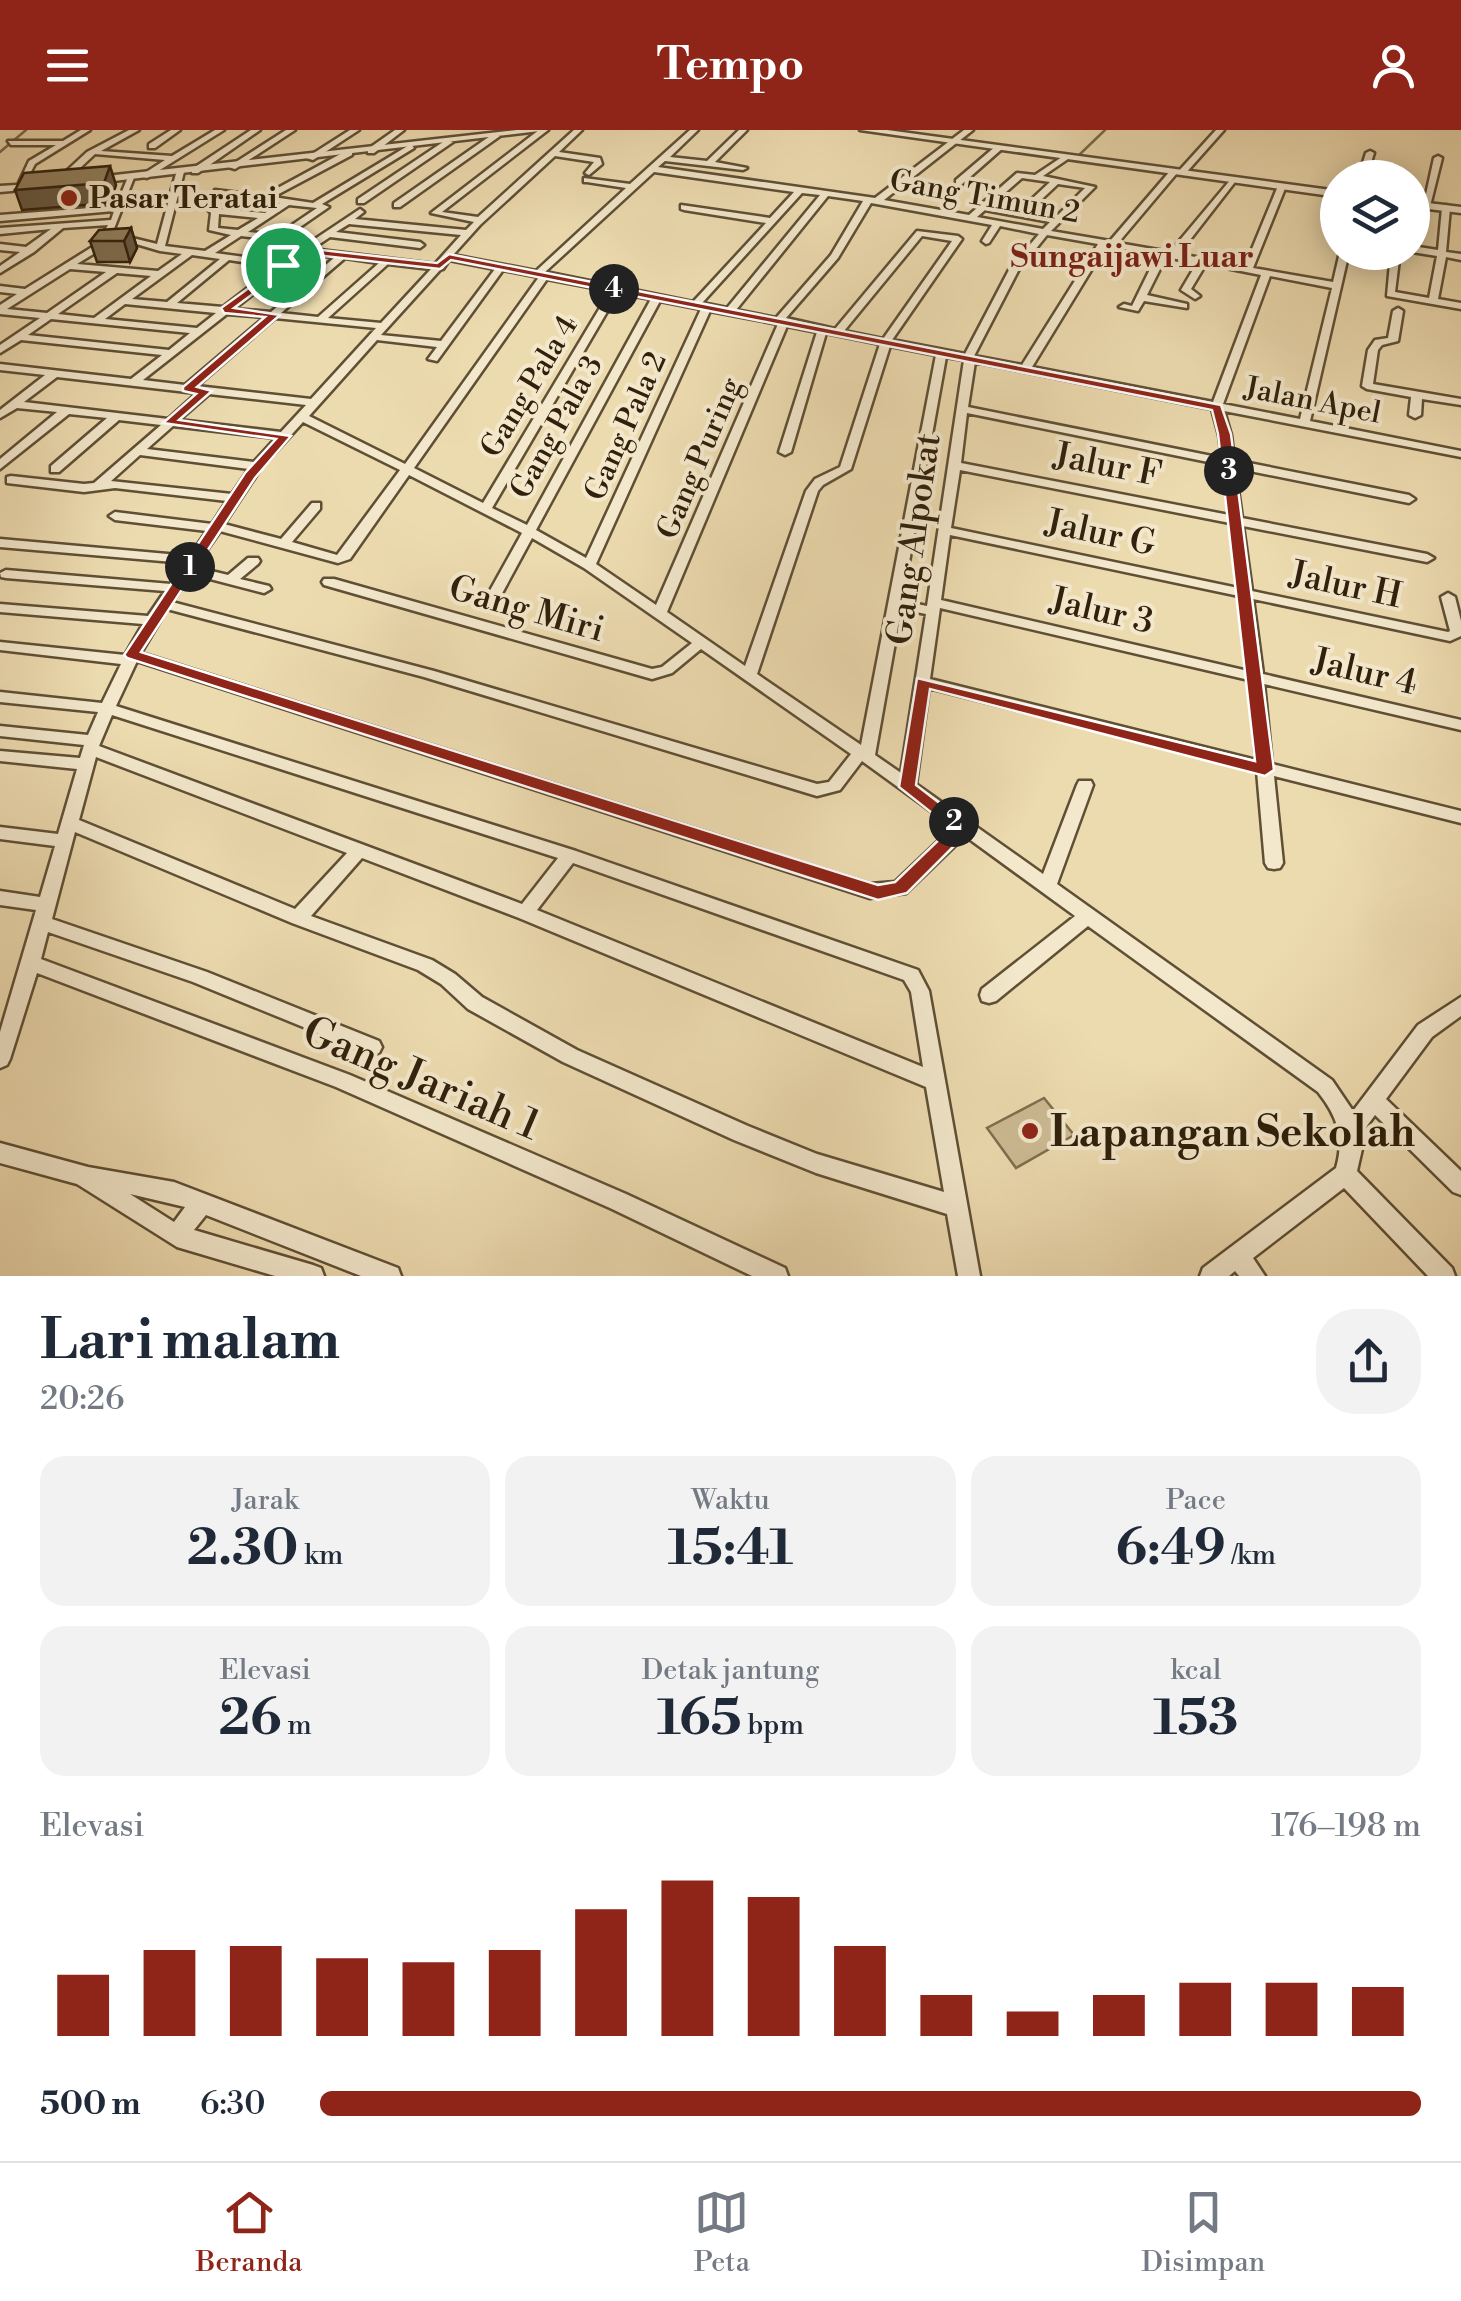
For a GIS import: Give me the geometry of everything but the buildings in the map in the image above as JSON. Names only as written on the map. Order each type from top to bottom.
[{"type":"street","points":[[19,187],[32,164],[86,130]]},
{"type":"street","points":[[59,183],[94,153],[135,130]]},
{"type":"street","points":[[152,146],[176,130]]},
{"type":"street","points":[[100,246],[117,208],[138,177],[220,130]]},
{"type":"street","points":[[195,171],[256,130]]},
{"type":"street","points":[[232,167],[291,130]]},
{"type":"street","points":[[310,158],[356,130]]},
{"type":"street","points":[[371,150],[400,130]]},
{"type":"street","points":[[0,189],[232,167],[544,130]]},
{"type":"street","points":[[480,220],[435,213],[544,130]]},
{"type":"street","points":[[0,1059],[10,1002],[30,963],[90,751],[131,657],[152,621],[257,466],[480,220],[578,130]]},
{"type":"street","points":[[115,516],[216,527],[338,558],[344,556],[409,470],[541,274],[694,130]]},
{"type":"street","points":[[708,164],[743,130]]},
{"type":"street","points":[[865,130],[1320,191]]},
{"type":"street","points":[[872,200],[969,130]]},
{"type":"street","points":[[1026,368],[1107,243],[1220,130]]},
{"type":"street","points":[[398,205],[496,136]]},
{"type":"street","points":[[134,382],[347,220],[360,206],[449,142]]},
{"type":"street","points":[[11,143],[63,143]]},
{"type":"street","points":[[315,205],[411,146]]},
{"type":"street","points":[[958,182],[999,148]]},
{"type":"street","points":[[48,153],[174,158]]},
{"type":"street","points":[[553,153],[598,160],[588,177],[632,186]]},
{"type":"street","points":[[1368,160],[1370,153]]},
{"type":"street","points":[[264,198],[349,154]]},
{"type":"street","points":[[1038,176],[1065,157]]},
{"type":"street","points":[[663,158],[743,168]]},
{"type":"street","points":[[1430,190],[1438,158]]},
{"type":"street","name":"Gang Timun 2","points":[[652,169],[872,200],[1338,286]]},
{"type":"street","points":[[160,248],[180,172]]},
{"type":"street","points":[[971,218],[1020,175],[1057,180]]},
{"type":"street","points":[[1021,214],[1057,180]]},
{"type":"street","name":"Gang Alpokat","points":[[907,787],[969,358],[1014,270],[1045,232],[1092,190],[1057,180]]},
{"type":"street","points":[[1124,308],[1134,309],[1168,254],[1232,180]]},
{"type":"street","points":[[1248,268],[1282,186]]},
{"type":"street","points":[[702,305],[800,190]]},
{"type":"street","points":[[278,238],[325,208],[218,192],[212,230],[237,234],[315,242]]},
{"type":"street","points":[[731,310],[826,193]]},
{"type":"street","name":"Gang Puring","points":[[660,614],[782,321],[835,256],[872,200]]},
{"type":"street","points":[[206,254],[288,202]]},
{"type":"street","points":[[1430,206],[1461,210]]},
{"type":"street","points":[[684,207],[772,221]]},
{"type":"street","points":[[984,207],[1058,221]]},
{"type":"street","points":[[0,218],[117,208]]},
{"type":"street","points":[[1433,302],[1446,208]]},
{"type":"street","points":[[213,211],[266,216]]},
{"type":"street","points":[[347,220],[468,233]]},
{"type":"street","points":[[986,241],[998,224]]},
{"type":"street","points":[[0,232],[60,226],[111,228],[127,241]]},
{"type":"street","points":[[1,269],[60,226]]},
{"type":"street","points":[[320,320],[392,261],[442,229]]},
{"type":"street","points":[[327,234],[420,246]]},
{"type":"street","points":[[749,675],[812,491],[819,482],[845,469],[886,342],[958,240],[920,234],[837,333]]},
{"type":"street","points":[[0,310],[100,246],[127,241],[283,265]]},
{"type":"street","points":[[0,247],[31,250]]},
{"type":"street","points":[[304,251],[440,266]]},
{"type":"street","points":[[1430,251],[1461,256]]},
{"type":"street","points":[[98,320],[190,252]]},
{"type":"street","name":"Jalan Apel","points":[[451,254],[1461,454]]},
{"type":"street","points":[[187,389],[342,256]]},
{"type":"street","points":[[169,304],[228,257]]},
{"type":"street","points":[[1195,296],[1186,290],[1202,260]]},
{"type":"street","points":[[67,266],[158,274]]},
{"type":"street","points":[[433,359],[502,266]]},
{"type":"street","points":[[0,350],[115,270]]},
{"type":"street","points":[[1304,425],[1341,270]]},
{"type":"street","points":[[1393,270],[1390,294],[1461,306]]},
{"type":"street","points":[[1266,272],[1217,408],[1228,462],[1256,676],[1274,863]]},
{"type":"street","points":[[0,289],[26,292]]},
{"type":"street","name":"Gang Pala 4","points":[[485,509],[616,289]]},
{"type":"street","name":"Gang Pala 3","points":[[494,596],[657,297]]},
{"type":"street","points":[[1141,297],[1181,306],[1172,318]]},
{"type":"street","points":[[125,301],[384,326]]},
{"type":"street","name":"Gang Pala 2","points":[[589,565],[702,305]]},
{"type":"street","points":[[0,310],[197,331]]},
{"type":"street","points":[[1366,400],[1374,347],[1378,342],[1393,341],[1398,311]]},
{"type":"street","points":[[785,452],[822,330]]},
{"type":"street","points":[[20,337],[170,353]]},
{"type":"street","points":[[376,337],[446,345]]},
{"type":"street","points":[[164,604],[429,674],[818,790],[834,786],[863,755],[942,352]]},
{"type":"street","points":[[0,367],[315,403]]},
{"type":"street","points":[[0,415],[55,374]]},
{"type":"street","points":[[1398,376],[1400,392]]},
{"type":"street","points":[[1367,386],[1461,402]]},
{"type":"street","points":[[98,486],[206,391]]},
{"type":"street","points":[[1415,415],[1417,394]]},
{"type":"street","points":[[14,404],[285,436]]},
{"type":"street","points":[[962,409],[1409,499]]},
{"type":"street","points":[[0,465],[66,411]]},
{"type":"street","points":[[55,469],[114,417]]},
{"type":"street","points":[[303,417],[589,565],[863,755],[1325,1086],[1353,1128]]},
{"type":"street","points":[[137,451],[257,466]]},
{"type":"street","name":"Jalur F","points":[[954,465],[1427,558]]},
{"type":"street","points":[[10,480],[114,484],[235,498]]},
{"type":"street","points":[[283,545],[316,506]]},
{"type":"street","name":"Jalur G","points":[[945,530],[1245,593]]},
{"type":"street","points":[[0,544],[192,564],[264,589]]},
{"type":"street","points":[[232,580],[253,561]]},
{"type":"street","points":[[6,574],[175,588]]},
{"type":"street","name":"Gang Miri","points":[[329,582],[652,674],[667,670],[700,643]]},
{"type":"street","name":"Jalur H","points":[[1245,593],[1456,638],[1448,597]]},
{"type":"street","name":"Jalur 3","points":[[895,604],[933,606],[1256,676]]},
{"type":"street","points":[[0,608],[152,621]]},
{"type":"street","points":[[0,646],[131,657],[870,891],[900,888],[963,828]]},
{"type":"street","name":"Jalur 4","points":[[1256,676],[1461,725]]},
{"type":"street","points":[[922,682],[1461,817]]},
{"type":"street","points":[[0,697],[107,708],[570,854],[911,976],[920,991],[970,1276]]},
{"type":"street","points":[[0,731],[90,751],[526,913],[936,1080]]},
{"type":"street","points":[[0,756],[90,751]]},
{"type":"street","points":[[1047,887],[1085,785]]},
{"type":"street","points":[[0,833],[67,832],[425,965],[448,979],[474,1003],[570,1056],[816,1163],[956,1206]]},
{"type":"street","points":[[298,918],[359,851]]},
{"type":"street","points":[[526,913],[570,854]]},
{"type":"street","points":[[0,898],[372,1047]]},
{"type":"street","points":[[989,994],[1088,916]]},
{"type":"street","name":"Gang Jariah 1","points":[[30,963],[343,1082],[618,1201],[778,1276]]},
{"type":"street","points":[[1211,1276],[1345,1174],[1352,1156],[1353,1128],[1424,1031],[1459,1010]]},
{"type":"street","points":[[1373,1100],[1461,1186]]},
{"type":"street","points":[[0,1153],[174,1192],[390,1276]]},
{"type":"street","points":[[82,1174],[176,1236],[312,1276]]},
{"type":"street","points":[[1345,1174],[1444,1276]]},
{"type":"street","points":[[176,1236],[201,1203]]},
{"type":"street","points":[[1238,1257],[1254,1276]]},
{"type":"shaded area","name":"Lapangan Sekolah","points":[[1044,1098],[1074,1135],[1016,1168],[987,1128]]},
{"type":"waterway","points":[[0,152],[26,130]]},
{"type":"waterway","points":[[1077,157],[1105,130]]},
{"type":"place","name":"Pasar Teratai","points":[[69,198]]},
{"type":"place","name":"Lapangan Sekolah","points":[[1030,1131]]},
{"type":"district","name":"Sungaijawi Luar","points":[[1132,256]]},
{"type":"route","points":[[304,251],[440,266],[449,256],[1217,408],[1224,434],[1265,770],[922,682],[907,787],[963,828],[900,888],[878,892],[132,655],[250,476],[285,436],[169,423],[206,391],[187,389],[274,315],[224,310],[283,265],[304,251]]}]
